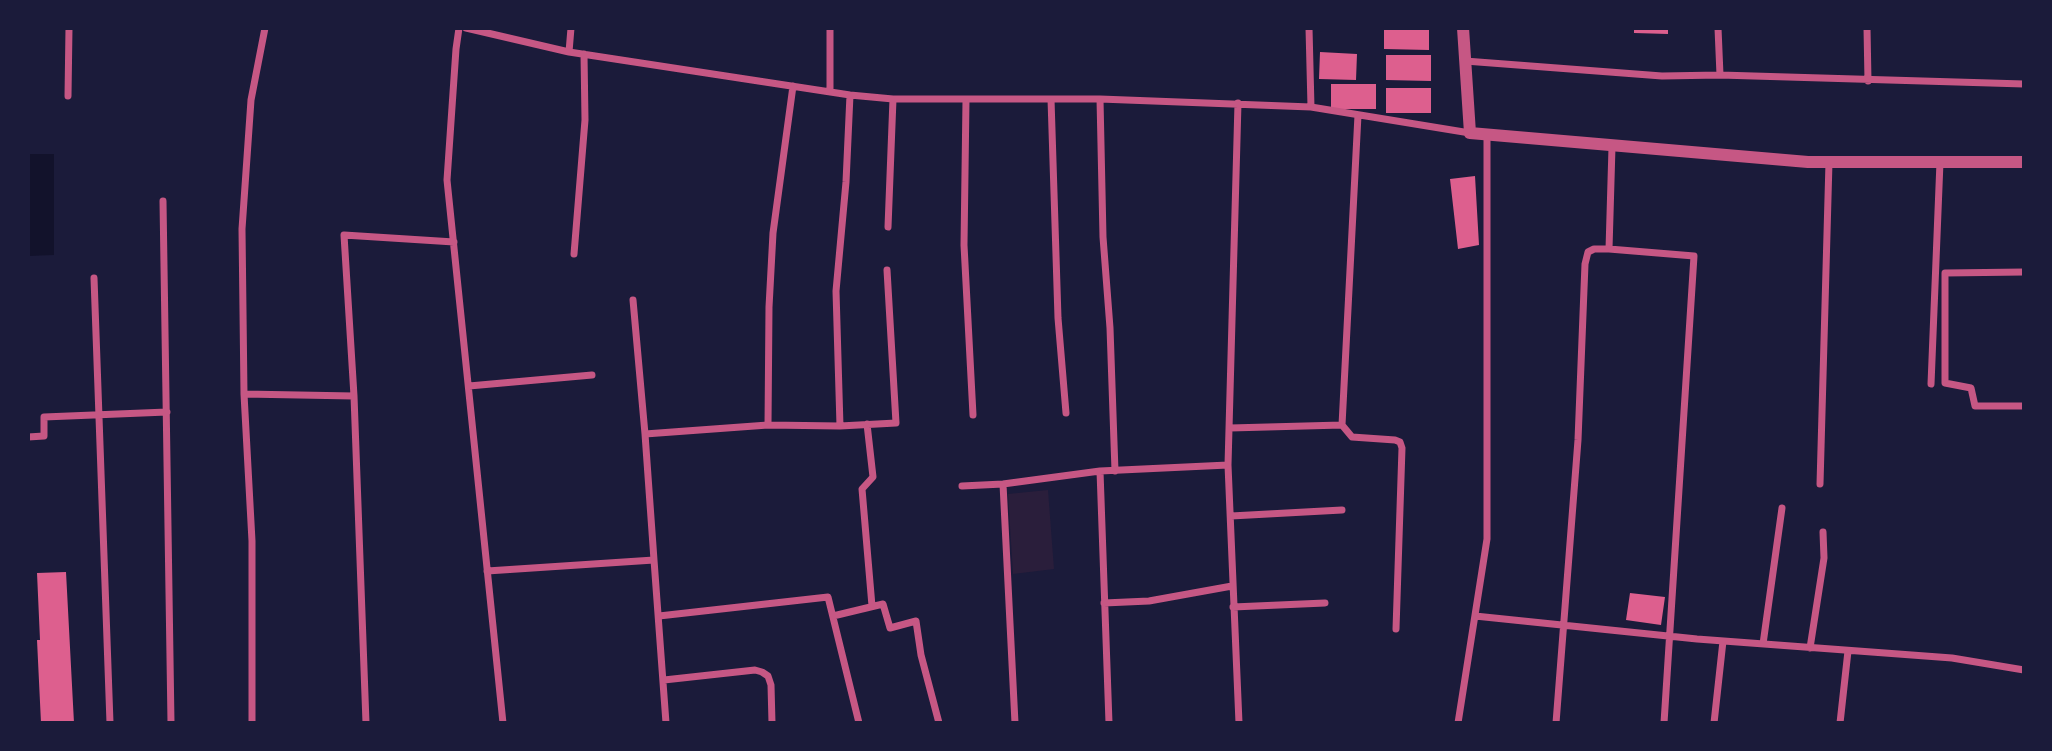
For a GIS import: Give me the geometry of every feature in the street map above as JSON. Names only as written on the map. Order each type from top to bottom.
[{"type":"street","points":[[68,96],[69,28]]},
{"type":"street","points":[[252,723],[252,541],[244,394],[242,229],[251,100],[265,28]]},
{"type":"street","points":[[459,28],[447,180],[503,723]]},
{"type":"street","points":[[466,28],[569,52],[850,95],[893,99],[1100,99],[1311,107],[1470,133],[1612,147],[1808,162],[2024,162]]},
{"type":"street","points":[[569,52],[571,28]]},
{"type":"street","points":[[830,28],[830,92]]},
{"type":"street","points":[[1309,28],[1311,107]]},
{"type":"street","points":[[1463,28],[1470,133]]},
{"type":"street","points":[[1718,28],[1720,75]]},
{"type":"street","points":[[1867,28],[1868,81]]},
{"type":"street","points":[[574,254],[584,120],[584,54]]},
{"type":"street","points":[[1465,61],[1662,76],[1720,75],[2024,84]]},
{"type":"street","points":[[768,425],[773,233],[793,86]]},
{"type":"street","points":[[840,426],[836,291],[846,182],[850,95]]},
{"type":"street","points":[[888,227],[893,99]]},
{"type":"street","points":[[1051,99],[1058,318],[1066,413]]},
{"type":"street","points":[[1100,99],[1102,237],[1110,328],[1115,471]]},
{"type":"street","points":[[966,100],[964,245],[974,415]]},
{"type":"street","points":[[1238,103],[1228,465],[1239,723]]},
{"type":"street","points":[[1358,115],[1342,425],[1352,437],[1395,440],[1400,442],[1402,448],[1396,629]]},
{"type":"street","points":[[1458,723],[1487,539],[1487,134]]},
{"type":"street","points":[[1609,249],[1612,147]]},
{"type":"street","points":[[1820,484],[1829,161]]},
{"type":"street","points":[[1931,384],[1940,161]]},
{"type":"street","points":[[163,201],[171,723]]},
{"type":"street","points":[[366,723],[354,396],[344,235],[454,242]]},
{"type":"street","points":[[1556,723],[1578,440],[1585,264],[1588,251],[1594,249],[1694,257],[1664,723]]},
{"type":"street","points":[[645,434],[768,425],[840,426],[896,423],[887,270]]},
{"type":"street","points":[[2024,272],[1945,273],[1945,383],[1971,388],[1975,406],[2024,406]]},
{"type":"street","points":[[94,278],[110,723]]},
{"type":"street","points":[[634,300],[666,723]]},
{"type":"street","points":[[469,386],[592,375]]},
{"type":"street","points":[[244,394],[354,396]]},
{"type":"street","points":[[28,437],[44,436],[44,417],[166,412]]},
{"type":"street","points":[[867,425],[873,478],[862,489],[872,607]]},
{"type":"street","points":[[1230,428],[1342,425]]},
{"type":"street","points":[[962,486],[1003,484],[1100,471],[1228,465]]},
{"type":"street","points":[[1100,471],[1109,723]]},
{"type":"street","points":[[1003,484],[1015,723]]},
{"type":"street","points":[[1763,644],[1782,508]]},
{"type":"street","points":[[1231,516],[1342,510]]},
{"type":"street","points":[[1810,648],[1824,558],[1823,532]]},
{"type":"street","points":[[487,571],[654,560]]},
{"type":"street","points":[[1104,603],[1149,601],[1232,586]]},
{"type":"street","points":[[659,616],[828,597],[859,723]]},
{"type":"street","points":[[1233,607],[1325,603]]},
{"type":"street","points":[[833,616],[883,604],[890,628],[916,621],[921,654],[939,723]]},
{"type":"street","points":[[1475,616],[1723,641],[1952,658],[2024,670]]},
{"type":"street","points":[[1714,723],[1723,641]]},
{"type":"street","points":[[1840,723],[1848,651]]},
{"type":"street","points":[[664,680],[755,670],[762,672],[768,676],[771,685],[772,723]]},
{"type":"shaded area","points":[[28,154],[54,154],[54,255],[28,256]]},
{"type":"shaded area","points":[[1048,490],[1054,569],[1013,574],[1008,494]]},
{"type":"building","points":[[1384,28],[1429,28],[1429,50],[1384,49]]},
{"type":"building","points":[[1634,28],[1668,28],[1668,34],[1634,33]]},
{"type":"building","points":[[1320,52],[1357,54],[1356,80],[1319,79]]},
{"type":"building","points":[[1386,55],[1431,55],[1431,81],[1386,80]]},
{"type":"building","points":[[1331,84],[1376,84],[1376,109],[1331,109]]},
{"type":"building","points":[[1386,88],[1431,88],[1431,113],[1386,113]]},
{"type":"building","points":[[1475,176],[1479,245],[1458,249],[1450,179]]},
{"type":"building","points":[[66,572],[74,723],[41,723],[37,573]]},
{"type":"building","points":[[1630,593],[1665,597],[1661,625],[1626,620]]}]
